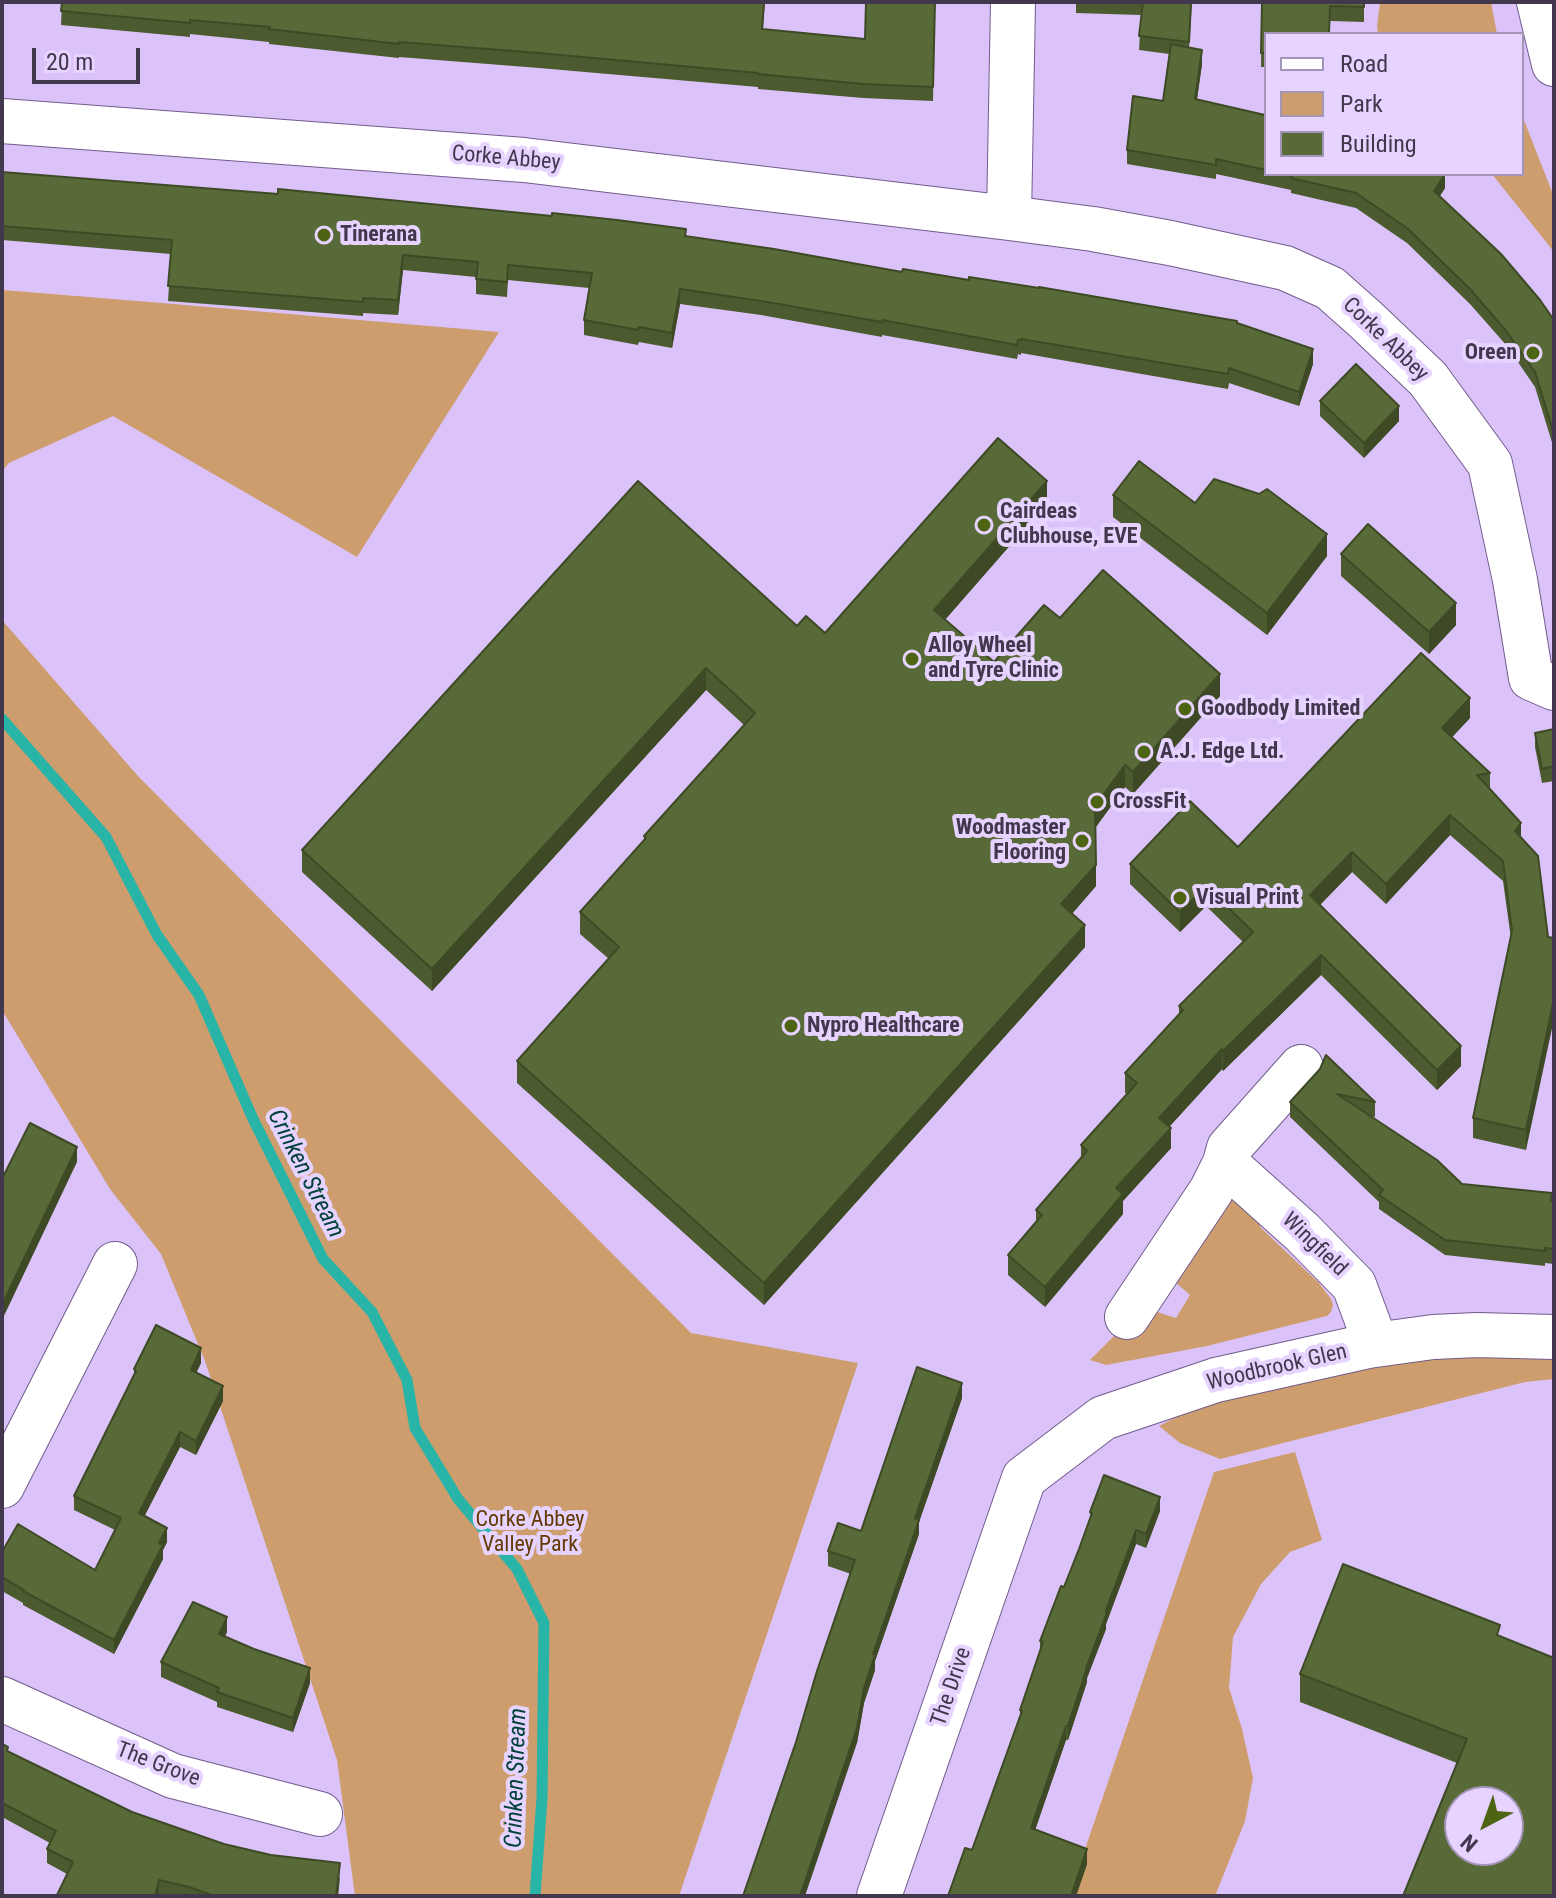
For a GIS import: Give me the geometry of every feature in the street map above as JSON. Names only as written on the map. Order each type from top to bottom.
[{"type":"street","points":[[1009,218],[1013,2]]},
{"type":"street","points":[[1539,2],[1554,64]]},
{"type":"street","name":"Corke Abbey","points":[[2,121],[524,160],[1093,229],[1285,268],[1330,288],[1428,379],[1490,464],[1515,580],[1531,678],[1554,688]]},
{"type":"street","points":[[1151,1304],[1225,1163],[1229,1148],[1301,1067]]},
{"type":"street","name":"Wingfield","points":[[1225,1163],[1302,1232],[1354,1285],[1370,1328],[1368,1346]]},
{"type":"street","points":[[2,1486],[115,1264]]},
{"type":"street","name":"Woodbrook Glen","points":[[1024,1478],[1103,1418],[1216,1380],[1368,1346],[1433,1337],[1554,1337]]},
{"type":"street","name":"The Drive","points":[[879,1896],[1024,1478]]},
{"type":"street","name":"The Grove","points":[[2,1699],[173,1776],[320,1814]]},
{"type":"green space","points":[[1380,2],[1491,2],[1497,32],[1378,32]]},
{"type":"green space","points":[[1524,120],[1554,197],[1554,252],[1494,176],[1524,176]]},
{"type":"green space","points":[[2,290],[499,332],[357,557],[113,416],[9,463],[2,471]]},
{"type":"green space","name":"Corke Abbey Valley Park","points":[[2,620],[137,775],[691,1333],[858,1363],[679,1896],[355,1896],[337,1760],[205,1361],[161,1254],[110,1189],[2,1010]]},
{"type":"green space","points":[[1232,1193],[1261,1211],[1260,1227],[1319,1283],[1331,1299],[1331,1312],[1327,1316],[1207,1346],[1106,1365],[1090,1360],[1125,1325],[1157,1312],[1176,1318],[1190,1295],[1175,1282]]},
{"type":"green space","points":[[1458,1356],[1554,1359],[1554,1379],[1525,1382],[1220,1459],[1180,1443],[1159,1426],[1202,1407],[1348,1370]]},
{"type":"green space","points":[[1295,1452],[1322,1540],[1290,1552],[1261,1584],[1233,1637],[1229,1688],[1253,1778],[1245,1821],[1215,1896],[1069,1896],[1214,1472]]},
{"type":"building","points":[[62,2],[764,2],[762,29],[865,39],[866,2],[935,2],[933,87],[863,84],[539,53],[399,44],[270,27],[61,11]]},
{"type":"building","points":[[1143,2],[1191,2],[1189,42],[1139,36]]},
{"type":"building","points":[[1262,2],[1364,2],[1364,7],[1330,6],[1329,32],[1264,32],[1264,53],[1261,53]]},
{"type":"building","points":[[1171,44],[1202,50],[1195,99],[1264,115],[1264,170],[1216,159],[1216,165],[1127,150],[1133,96],[1163,101]]},
{"type":"building","points":[[2,172],[278,194],[278,189],[552,216],[552,213],[686,229],[685,236],[902,272],[903,269],[1039,287],[1237,321],[1313,349],[1299,392],[1229,368],[1228,374],[1021,339],[1017,345],[882,320],[680,289],[672,333],[639,327],[638,330],[584,320],[592,273],[508,265],[507,282],[476,279],[478,262],[403,255],[398,300],[363,298],[363,302],[168,286],[172,240],[2,226]]},
{"type":"building","points":[[1444,176],[1434,191],[1501,254],[1554,320],[1554,434],[1535,372],[1507,332],[1470,289],[1407,228],[1356,193],[1291,178]]},
{"type":"building","points":[[1356,364],[1399,406],[1364,443],[1320,401]]},
{"type":"building","points":[[998,438],[1047,481],[934,610],[994,662],[1044,605],[1060,618],[1103,570],[1220,674],[1133,772],[1125,765],[1095,806],[1096,865],[1061,904],[1085,925],[764,1283],[517,1061],[619,947],[580,912],[755,713],[706,668],[432,969],[302,850],[638,481],[797,626],[806,616],[825,633]]},
{"type":"building","points":[[1139,461],[1195,503],[1214,479],[1259,494],[1267,489],[1327,534],[1267,613],[1113,495]]},
{"type":"building","points":[[1368,524],[1456,603],[1429,632],[1341,554]]},
{"type":"building","points":[[1421,653],[1470,698],[1442,728],[1490,773],[1477,775],[1521,823],[1515,831],[1538,856],[1548,937],[1554,938],[1554,999],[1526,1130],[1473,1118],[1512,931],[1503,861],[1450,815],[1386,884],[1352,852],[1310,895],[1461,1046],[1437,1070],[1321,955],[1222,1049],[1159,1118],[1171,1128],[1116,1188],[1123,1194],[1045,1287],[1008,1255],[1042,1215],[1036,1210],[1087,1151],[1081,1145],[1137,1083],[1125,1073],[1183,1010],[1179,1006],[1253,932],[1206,886],[1180,912],[1130,864],[1190,801],[1238,847]]},
{"type":"building","points":[[1554,729],[1554,766],[1542,769],[1535,733]]},
{"type":"building","points":[[1326,1055],[1375,1102],[1337,1094],[1437,1160],[1462,1184],[1552,1193],[1554,1249],[1545,1248],[1545,1251],[1445,1240],[1379,1195],[1383,1190],[1290,1102],[1320,1069]]},
{"type":"building","points":[[30,1123],[77,1147],[2,1305],[2,1179]]},
{"type":"building","points":[[156,1325],[201,1348],[191,1370],[223,1386],[196,1441],[180,1432],[139,1513],[167,1528],[159,1543],[163,1545],[114,1640],[2,1577],[2,1552],[18,1524],[95,1570],[121,1518],[74,1496]]},
{"type":"building","points":[[917,1367],[962,1383],[915,1518],[919,1520],[873,1654],[857,1728],[800,1896],[743,1896],[855,1560],[828,1551],[838,1523],[861,1531]]},
{"type":"building","points":[[1104,1475],[1160,1497],[1146,1534],[1136,1530],[1031,1828],[1087,1849],[1071,1896],[948,1896],[965,1848],[972,1850],[1022,1711],[1043,1642],[1040,1641],[1079,1549]]},
{"type":"building","points":[[1343,1564],[1500,1625],[1497,1635],[1554,1658],[1554,1896],[1403,1896],[1444,1795],[1444,1866],[1524,1866],[1524,1786],[1448,1786],[1467,1739],[1300,1674]]},
{"type":"building","points":[[193,1602],[227,1617],[219,1634],[310,1668],[293,1718],[217,1692],[219,1688],[161,1662]]},
{"type":"building","points":[[2,1744],[8,1747],[7,1751],[132,1812],[224,1844],[271,1855],[340,1863],[336,1896],[214,1896],[159,1880],[155,1896],[57,1895],[73,1862],[47,1849],[56,1831],[2,1803]]},
{"type":"waterway","name":"Crinken Stream","points":[[2,719],[106,837],[157,935],[199,995],[253,1119],[323,1259],[372,1312],[407,1380],[415,1428],[458,1499],[517,1569],[544,1623],[542,1798],[535,1896]]},
{"type":"place","name":"Tinerana","points":[[324,235]]},
{"type":"place","name":"Oreen","points":[[1533,353]]},
{"type":"place","name":"Cairdeas Clubhouse, EVE","points":[[984,525]]},
{"type":"place","name":"Alloy Wheel and Tyre Clinic","points":[[912,659]]},
{"type":"place","name":"Goodbody Limited","points":[[1185,709]]},
{"type":"place","name":"A.J. Edge Ltd.","points":[[1144,752]]},
{"type":"place","name":"CrossFit","points":[[1097,802]]},
{"type":"place","name":"Woodmaster Flooring","points":[[1082,841]]},
{"type":"place","name":"Visual Print","points":[[1180,898]]},
{"type":"place","name":"Nypro Healthcare","points":[[791,1026]]}]
